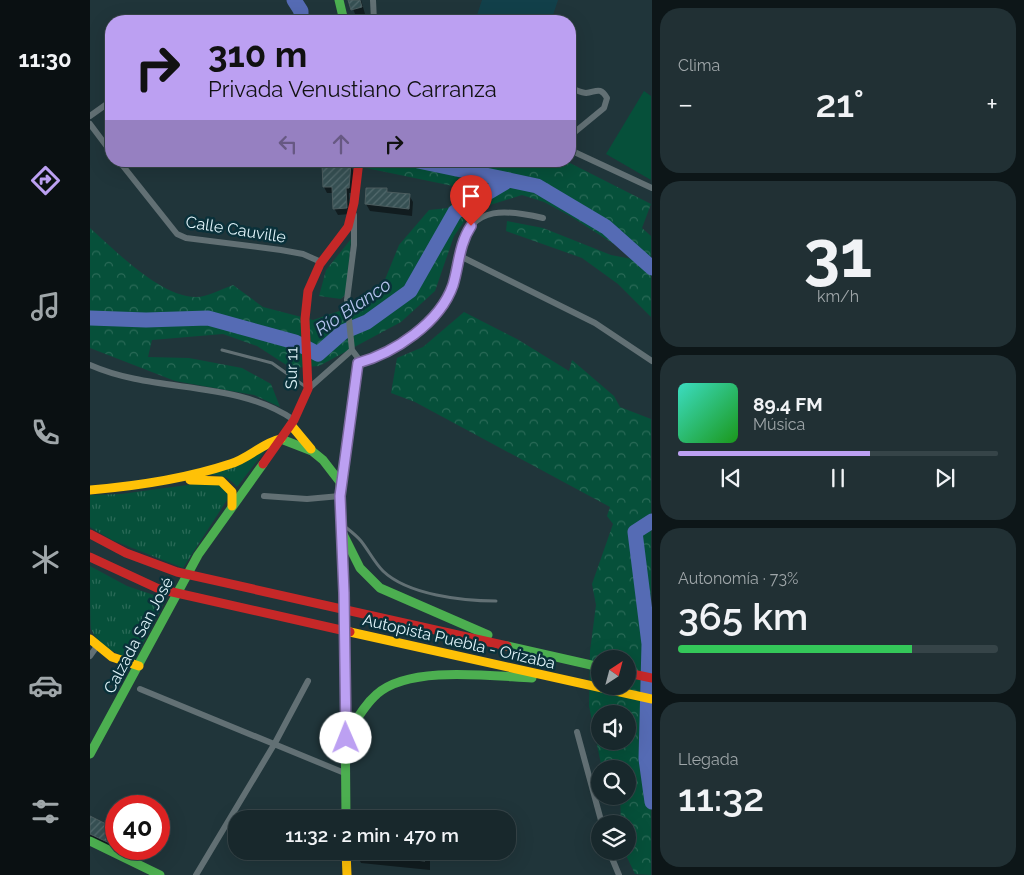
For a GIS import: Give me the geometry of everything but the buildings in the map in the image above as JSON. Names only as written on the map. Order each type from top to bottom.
[{"type":"main road","points":[[340,0],[343,15]]},
{"type":"main road","name":"Sur 11","points":[[198,555],[282,439],[293,422],[308,389],[304,307],[312,278],[321,262],[348,227],[354,207],[358,167]]},
{"type":"main road","points":[[293,422],[312,451],[323,460],[340,482],[344,593],[346,810]]},
{"type":"main road","points":[[137,486],[238,462],[272,441],[282,439],[312,451]]},
{"type":"main road","points":[[90,490],[214,479],[221,481],[230,489],[233,496],[232,506]]},
{"type":"main road","points":[[342,528],[354,558],[366,576],[380,588],[473,630],[552,656]]},
{"type":"main road","name":"Autopista Puebla - Orizaba","points":[[90,534],[126,553],[177,572],[591,665]]},
{"type":"main road","name":"Calzada San José","points":[[90,754],[198,555]]},
{"type":"main road","name":"Autopista Puebla - Orizaba","points":[[90,557],[158,589],[652,699]]},
{"type":"main road","points":[[90,639],[97,646],[120,661],[139,666]]},
{"type":"main road","points":[[636,675],[652,678]]},
{"type":"main road","points":[[346,738],[375,695],[400,681],[414,678],[488,676],[563,680]]},
{"type":"main road","points":[[90,842],[160,875]]},
{"type":"main road","points":[[346,860],[347,875]]},
{"type":"street","points":[[373,0],[374,15]]},
{"type":"street","points":[[576,90],[587,93],[598,90],[604,92],[607,98],[604,108],[576,131]]},
{"type":"street","points":[[90,116],[105,105]]},
{"type":"street","points":[[90,124],[93,133],[105,146]]},
{"type":"street","points":[[576,153],[652,188]]},
{"type":"street","name":"Calle Cauville","points":[[124,167],[177,234],[186,238],[303,254],[321,262]]},
{"type":"street","points":[[340,482],[358,374],[356,353],[352,349],[348,311],[354,245],[354,207]]},
{"type":"street","points":[[358,363],[376,358],[428,322],[452,288],[464,236],[471,226],[485,215],[500,211],[543,218]]},
{"type":"street","points":[[460,256],[595,323],[652,361]]},
{"type":"street","points":[[308,389],[352,349]]},
{"type":"street","points":[[90,365],[119,375],[247,398],[270,406],[293,422]]},
{"type":"street","points":[[264,496],[307,499],[340,496]]},
{"type":"street","points":[[90,656],[97,646]]},
{"type":"street","points":[[196,875],[274,743],[308,681]]},
{"type":"street","points":[[140,689],[347,774]]},
{"type":"street","points":[[577,732],[600,815]]},
{"type":"street","points":[[613,860],[619,875]]},
{"type":"lane","points":[[222,350],[272,363],[308,389]]},
{"type":"lane","points":[[342,528],[360,540],[368,554],[384,572],[399,581],[445,598],[496,601]]},
{"type":"shaded area","points":[[482,0],[558,0],[553,15],[477,15]]},
{"type":"green space","points":[[644,91],[651,96],[651,180],[606,154]]},
{"type":"green space","points":[[576,166],[651,204],[642,228],[651,236],[651,317],[618,284],[582,258],[506,231],[507,221],[543,228],[611,255],[632,259],[617,246],[570,216],[544,202],[522,195],[490,205],[466,219],[454,236],[435,291],[401,322],[319,366],[291,368],[257,346],[223,334],[152,340],[148,357],[189,358],[242,368],[271,384],[280,407],[254,395],[175,381],[90,348],[90,228],[139,271],[153,281],[182,295],[200,297],[233,285],[263,307],[313,320],[357,305],[382,287],[399,245],[429,210],[448,208],[463,190],[453,186],[366,168]]},
{"type":"green space","points":[[351,239],[346,294],[341,299],[319,296],[326,270]]},
{"type":"green space","points":[[464,312],[517,339],[569,371],[572,360],[614,396],[620,407],[651,419],[651,875],[635,874],[628,860],[636,860],[636,815],[621,815],[620,805],[636,805],[636,760],[600,760],[598,750],[636,750],[636,705],[591,705],[591,716],[589,706],[590,651],[596,605],[592,584],[613,524],[607,516],[610,507],[415,402],[391,393],[397,358],[423,347]]},
{"type":"green space","points":[[267,448],[237,487],[224,477],[207,474]]},
{"type":"green space","points":[[209,482],[220,485],[228,494],[227,500],[183,568],[112,540],[90,527],[90,495],[121,494]]},
{"type":"green space","points":[[90,566],[127,586],[166,599],[135,659],[122,656],[103,645],[91,629]]},
{"type":"waterway","points":[[294,0],[301,11],[301,15]]},
{"type":"waterway","points":[[447,167],[509,180]]},
{"type":"waterway","name":"Río Blanco","points":[[90,318],[146,320],[208,318],[295,342],[318,354],[343,332],[367,322],[410,291],[455,212],[509,180],[537,186],[606,227],[652,268]]},
{"type":"waterway","name":"Río Blanco","points":[[652,521],[635,532],[649,644],[646,759],[652,802]]},
{"type":"traffic: fast","points":[[339,0],[343,15]]},
{"type":"traffic: fast","points":[[281,439],[312,451],[323,460],[340,482],[344,593],[346,810]]},
{"type":"traffic: fast","points":[[90,754],[198,555],[263,464]]},
{"type":"traffic: fast","points":[[342,532],[360,568],[380,588],[488,635]]},
{"type":"traffic: fast","points":[[507,646],[591,665]]},
{"type":"traffic: fast","points":[[345,738],[363,709],[377,694],[391,685],[409,679],[451,674],[532,678]]},
{"type":"traffic: fast","points":[[90,841],[160,875]]},
{"type":"traffic: slow","points":[[291,425],[311,449]]},
{"type":"traffic: slow","points":[[90,490],[161,481],[196,474],[237,462],[268,444],[281,439]]},
{"type":"traffic: slow","points":[[190,480],[221,481],[232,492],[232,506]]},
{"type":"traffic: slow","points":[[350,632],[652,699]]},
{"type":"traffic: slow","points":[[90,639],[112,657],[139,666]]},
{"type":"traffic: slow","points":[[346,860],[347,875]]},
{"type":"traffic: jam","points":[[263,464],[294,420],[308,389],[305,319],[308,291],[320,264],[348,227],[354,203],[358,167]]},
{"type":"traffic: jam","points":[[90,534],[126,553],[177,572],[507,646]]},
{"type":"traffic: jam","points":[[90,557],[159,589],[350,632]]},
{"type":"traffic: jam","points":[[636,675],[652,678]]},
{"type":"route","points":[[346,738],[340,482],[358,374],[358,363],[376,358],[403,342],[428,322],[452,288],[464,236],[471,226]]}]
